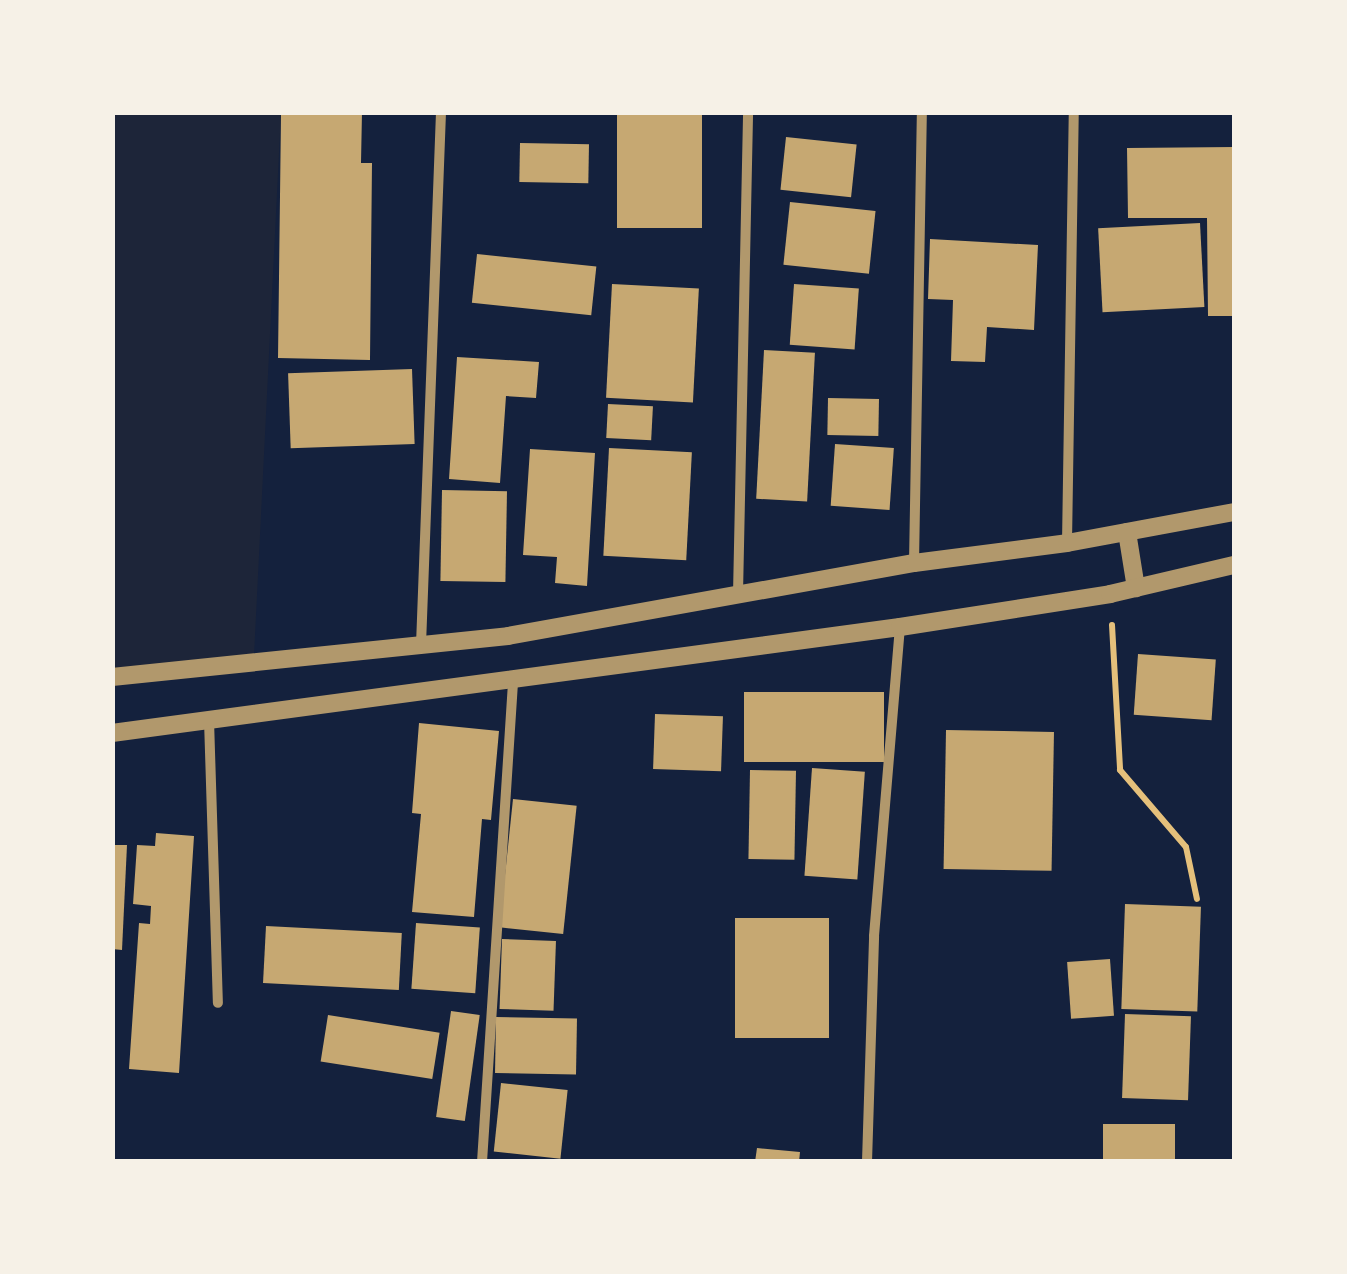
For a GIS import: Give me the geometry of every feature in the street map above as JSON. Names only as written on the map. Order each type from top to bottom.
[{"type":"street","points":[[421,645],[442,112]]},
{"type":"street","points":[[738,594],[748,112]]},
{"type":"street","points":[[914,563],[922,112]]},
{"type":"street","points":[[1067,543],[1074,112]]},
{"type":"street","points":[[112,678],[508,636],[914,563],[1067,543],[1234,512]]},
{"type":"street","points":[[1127,532],[1136,588]]},
{"type":"street","points":[[112,733],[900,627],[1110,594],[1234,566]]},
{"type":"street","points":[[867,1162],[874,936],[900,627]]},
{"type":"street","points":[[482,1162],[513,680]]},
{"type":"street","points":[[209,720],[218,1002]]},
{"type":"path","points":[[1110,594],[1120,770],[1186,847],[1197,898]]},
{"type":"shaded area","points":[[113,113],[281,113],[254,656],[113,670]]},
{"type":"building","points":[[362,112],[361,163],[372,163],[370,360],[278,358],[281,115]]},
{"type":"building","points":[[617,112],[702,112],[702,228],[617,228]]},
{"type":"building","points":[[786,137],[857,144],[851,197],[780,190]]},
{"type":"building","points":[[520,143],[589,144],[588,183],[519,182]]},
{"type":"building","points":[[1234,147],[1234,316],[1208,316],[1207,218],[1128,218],[1127,148]]},
{"type":"building","points":[[790,202],[876,211],[869,274],[783,265]]},
{"type":"building","points":[[1200,223],[1204,307],[1103,312],[1098,228]]},
{"type":"building","points":[[930,239],[1038,245],[1034,330],[987,327],[985,362],[951,361],[953,300],[928,299]]},
{"type":"building","points":[[477,254],[596,267],[591,315],[472,303]]},
{"type":"building","points":[[612,284],[699,289],[693,402],[606,398]]},
{"type":"building","points":[[794,284],[859,289],[855,349],[790,345]]},
{"type":"building","points":[[764,350],[815,353],[807,501],[756,499]]},
{"type":"building","points":[[457,357],[539,362],[536,398],[506,396],[500,483],[449,479]]},
{"type":"building","points":[[412,369],[415,444],[291,448],[288,373]]},
{"type":"building","points":[[828,398],[879,399],[878,436],[827,435]]},
{"type":"building","points":[[608,404],[653,406],[651,440],[606,438]]},
{"type":"building","points":[[835,444],[894,448],[890,510],[831,506]]},
{"type":"building","points":[[609,448],[692,452],[686,560],[603,556]]},
{"type":"building","points":[[530,449],[595,453],[587,586],[555,583],[557,557],[523,555]]},
{"type":"building","points":[[442,490],[507,491],[505,582],[440,581]]},
{"type":"building","points":[[1138,654],[1216,659],[1212,720],[1134,715]]},
{"type":"building","points":[[744,692],[884,692],[884,762],[744,762]]},
{"type":"building","points":[[655,714],[723,716],[721,771],[653,769]]},
{"type":"building","points":[[419,723],[499,731],[491,820],[482,819],[474,917],[412,912],[421,814],[412,813]]},
{"type":"building","points":[[946,730],[1054,732],[1052,871],[944,869]]},
{"type":"building","points":[[812,768],[865,772],[857,879],[804,876]]},
{"type":"building","points":[[750,770],[796,771],[794,860],[748,859]]},
{"type":"building","points":[[513,799],[577,806],[563,934],[500,927]]},
{"type":"building","points":[[156,833],[194,836],[179,1073],[129,1069],[139,923],[150,924],[151,906],[133,904],[137,845],[155,846]]},
{"type":"building","points":[[112,845],[127,845],[122,950],[112,949]]},
{"type":"building","points":[[1125,904],[1201,907],[1197,1012],[1121,1009]]},
{"type":"building","points":[[735,918],[829,918],[829,1038],[735,1038]]},
{"type":"building","points":[[416,923],[480,927],[475,993],[411,989]]},
{"type":"building","points":[[266,926],[402,933],[399,990],[263,983]]},
{"type":"building","points":[[502,939],[556,941],[554,1011],[500,1009]]},
{"type":"building","points":[[1110,959],[1114,1016],[1071,1019],[1067,962]]},
{"type":"building","points":[[451,1011],[480,1015],[465,1121],[436,1117]]},
{"type":"building","points":[[1125,1014],[1191,1016],[1188,1100],[1122,1098]]},
{"type":"building","points":[[328,1015],[440,1033],[432,1079],[321,1061]]},
{"type":"building","points":[[496,1017],[577,1018],[576,1074],[495,1073]]},
{"type":"building","points":[[501,1083],[568,1090],[560,1159],[494,1152]]},
{"type":"building","points":[[1103,1124],[1175,1124],[1175,1162],[1103,1162]]},
{"type":"building","points":[[757,1148],[800,1152],[799,1162],[755,1162]]}]
